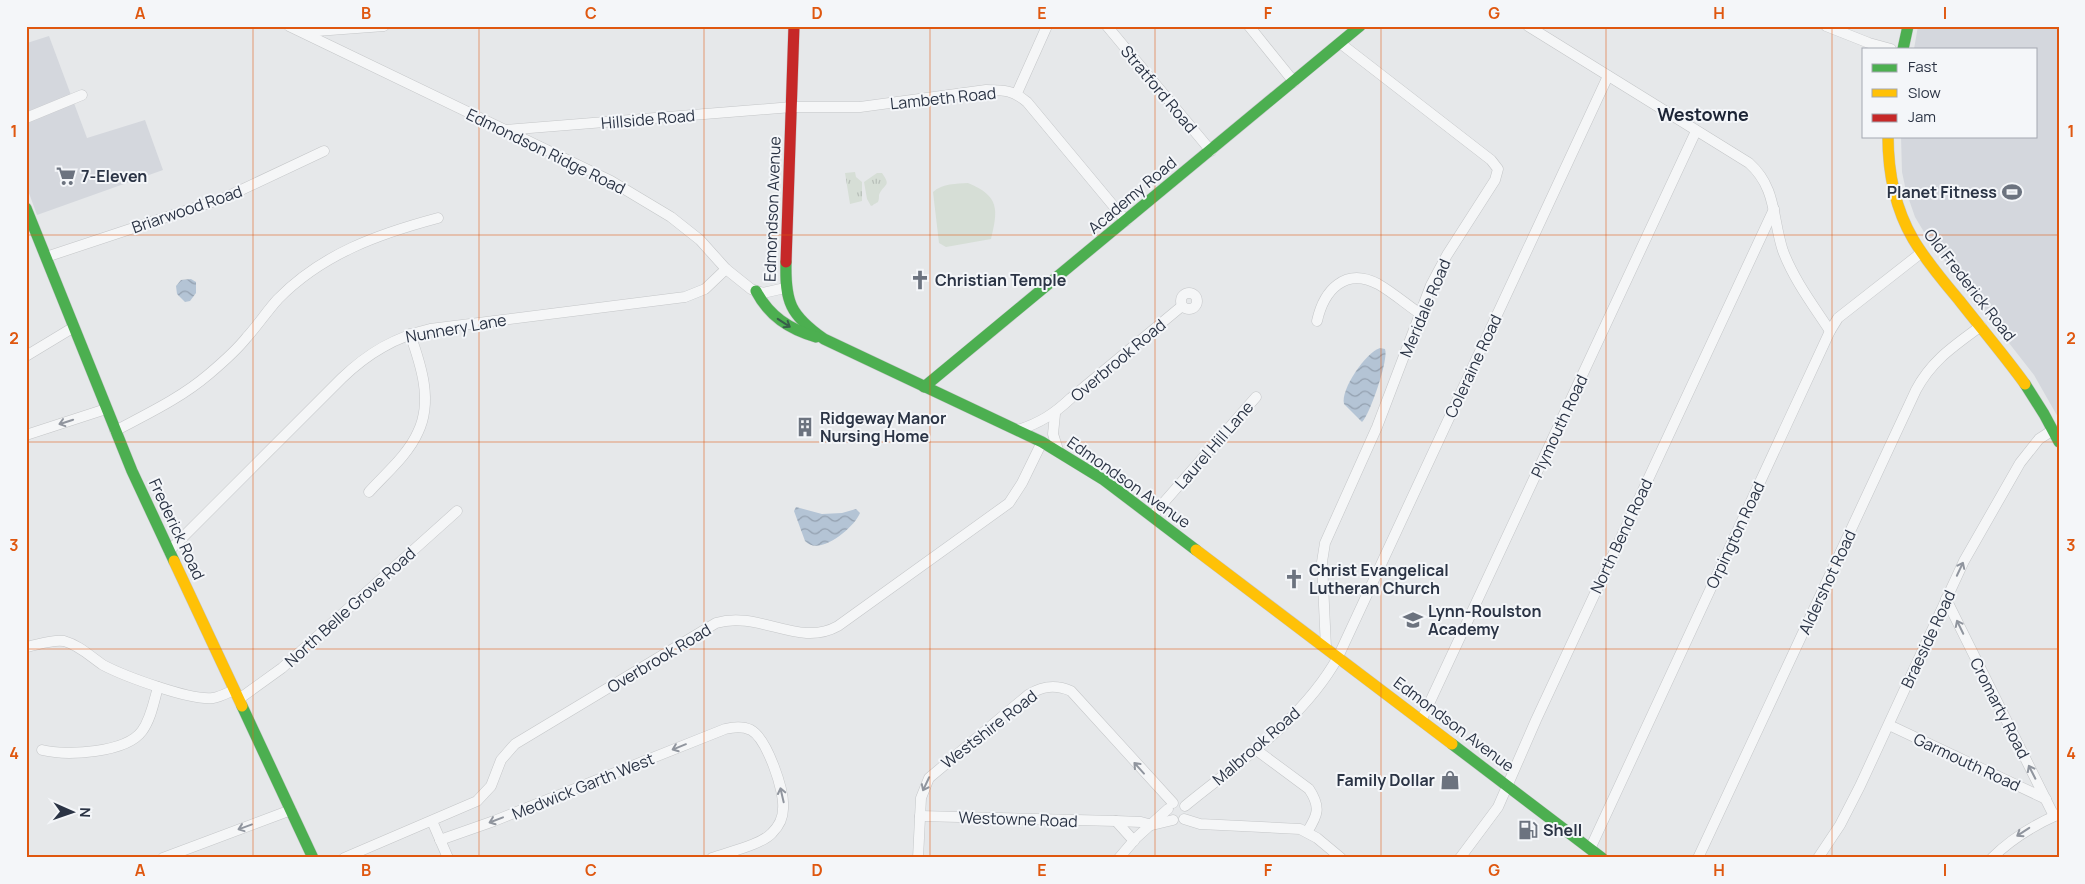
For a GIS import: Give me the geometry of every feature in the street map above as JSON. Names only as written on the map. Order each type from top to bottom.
[{"type":"main road","name":"Edmondson Avenue","points":[[794,26],[785,288],[787,298],[796,315],[812,331],[824,339],[1058,450],[1104,480],[1602,858]]},
{"type":"main road","name":"Academy Road","points":[[924,387],[1360,26]]},
{"type":"main road","points":[[1903,48],[1908,26]]},
{"type":"main road","name":"Old Frederick Road","points":[[1888,138],[1889,170],[1897,203],[1902,218],[1921,252],[2022,380],[2059,442]]},
{"type":"main road","name":"Frederick Road","points":[[26,208],[115,431],[313,858]]},
{"type":"main road","points":[[756,291],[760,301],[769,313],[804,334],[824,339]]},
{"type":"street","name":"Edmondson Ridge Road","points":[[289,26],[611,181],[671,217],[700,240],[726,269],[756,291]]},
{"type":"street","points":[[302,32],[384,26]]},
{"type":"street","points":[[1017,93],[1047,26]]},
{"type":"street","name":"Stratford Road","points":[[1107,26],[1211,151]]},
{"type":"street","points":[[1249,26],[1294,82]]},
{"type":"street","points":[[1528,26],[1749,163],[1759,172],[1764,179],[1774,209],[1783,250],[1790,267],[1830,331]]},
{"type":"street","points":[[1826,26],[1887,48]]},
{"type":"street","name":"Meridale Road","points":[[1326,648],[1322,562],[1325,543],[1377,427],[1419,313],[1438,272],[1495,180],[1498,169],[1491,160],[1340,43]]},
{"type":"street","name":"Coleraine Road","points":[[1338,657],[1608,76]]},
{"type":"street","name":"Lambeth Road","points":[[792,107],[860,107],[986,90],[1017,93],[1039,114],[1126,221]]},
{"type":"street","points":[[26,118],[82,95]]},
{"type":"street","name":"Hillside Road","points":[[504,130],[792,107]]},
{"type":"street","name":"Plymouth Road","points":[[1422,721],[1696,131]]},
{"type":"street","name":"Briarwood Road","points":[[46,257],[224,198],[324,151]]},
{"type":"street","name":"North Bend Road","points":[[1460,858],[1498,807],[1774,209]]},
{"type":"street","points":[[115,431],[166,404],[208,375],[246,339],[276,301],[291,286],[324,262],[373,237],[438,218]]},
{"type":"street","name":"Orpington Road","points":[[1590,849],[1830,331],[1838,318],[1921,252]]},
{"type":"street","name":"Nunnery Lane","points":[[169,551],[354,366],[386,345],[410,334],[446,327],[685,297],[705,289],[726,269]]},
{"type":"street","points":[[1317,321],[1320,305],[1326,294],[1333,287],[1350,280],[1370,281],[1379,285],[1419,313]]},
{"type":"street","points":[[756,291],[763,293],[785,288]]},
{"type":"street","name":"Overbrook Road","points":[[1018,430],[1043,421],[1054,414],[1182,306]]},
{"type":"street","name":"Aldershot Road","points":[[1698,858],[1916,390],[1935,362],[1981,326]]},
{"type":"street","points":[[26,356],[74,327]]},
{"type":"street","points":[[369,492],[412,443],[419,432],[423,418],[425,404],[422,368],[410,334]]},
{"type":"street","name":"Laurel Hill Lane","points":[[1152,516],[1256,397]]},
{"type":"street","points":[[26,435],[106,409]]},
{"type":"street","name":"Overbrook Road","points":[[1054,414],[1053,434],[1058,450]]},
{"type":"street","name":"Braeside Road","points":[[1818,858],[1840,825],[1889,725],[1964,561],[2020,463],[2040,439],[2053,430]]},
{"type":"street","name":"Overbrook Road","points":[[344,858],[467,806],[484,794],[491,786],[501,760],[515,744],[716,623],[737,619],[812,634],[828,632],[1009,503],[1022,483],[1042,442]]},
{"type":"street","name":"North Belle Grove Road","points":[[26,647],[62,641],[78,647],[109,668],[158,687],[202,698],[236,694],[282,668],[457,511]]},
{"type":"street","name":"Cromarty Road","points":[[1946,599],[2046,799],[2057,815]]},
{"type":"street","name":"Malbrook Road","points":[[1185,806],[1287,723],[1327,676],[1338,657]]},
{"type":"street","points":[[42,750],[55,754],[79,754],[130,742],[143,730],[158,687]]},
{"type":"street","name":"Westshire Road","points":[[918,858],[924,786],[937,770],[1028,695],[1043,687],[1061,687],[1071,691],[1170,806]]},
{"type":"street","name":"Garmouth Road","points":[[1889,725],[2046,799]]},
{"type":"street","name":"Medwick Garth West","points":[[440,840],[494,821],[724,729],[749,729],[760,737],[766,747],[784,803],[781,821],[767,838],[712,858]]},
{"type":"street","points":[[1255,749],[1309,789],[1314,796],[1316,819],[1307,832]]},
{"type":"street","points":[[1119,858],[1170,806],[1180,802],[1185,806],[1187,811],[1179,820],[1152,825]]},
{"type":"street","points":[[1170,806],[1169,816],[1200,824],[1289,828],[1307,832],[1341,858]]},
{"type":"street","points":[[163,858],[291,810]]},
{"type":"street","points":[[1992,858],[2021,834],[2057,815]]},
{"type":"street","name":"Westowne Road","points":[[920,816],[1116,821],[1141,822],[1152,825]]},
{"type":"street","points":[[432,821],[448,858]]},
{"type":"street","points":[[1116,821],[1134,841]]},
{"type":"shaded area","points":[[1918,26],[2059,26],[2059,419],[2034,375],[1930,242],[1915,217],[1902,172],[1901,138],[2038,138],[2038,48],[1914,48]]},
{"type":"shaded area","points":[[49,36],[87,138],[145,120],[163,170],[37,215],[26,185],[26,40],[27,43]]},
{"type":"green space","points":[[855,172],[856,177],[862,182],[862,201],[850,204],[845,173]]},
{"type":"green space","points":[[877,173],[882,173],[887,183],[879,195],[878,202],[871,206],[867,199],[864,182]]},
{"type":"green space","points":[[968,183],[986,193],[994,205],[995,220],[991,239],[946,247],[939,243],[933,192],[945,185]]},
{"type":"water","points":[[191,279],[196,282],[196,293],[190,301],[185,302],[177,294],[176,286],[181,280]]},
{"type":"water","points":[[1380,348],[1385,349],[1382,374],[1370,409],[1362,422],[1344,404],[1344,398],[1355,372],[1368,356]]},
{"type":"water","points":[[796,507],[822,514],[842,513],[856,509],[860,513],[851,526],[836,539],[819,545],[811,545],[805,541],[794,511]]},
{"type":"traffic: fast","points":[[924,387],[1360,26]]},
{"type":"traffic: fast","points":[[1903,48],[1908,26]]},
{"type":"traffic: fast","points":[[26,208],[132,471],[174,561]]},
{"type":"traffic: fast","points":[[786,262],[787,288],[792,306],[797,315],[824,339],[1042,442],[1104,480],[1196,550]]},
{"type":"traffic: fast","points":[[756,291],[767,308],[781,320],[797,330],[816,337]]},
{"type":"traffic: fast","points":[[2025,384],[2059,442]]},
{"type":"traffic: fast","points":[[242,706],[313,858]]},
{"type":"traffic: fast","points":[[1452,744],[1602,858]]},
{"type":"traffic: slow","points":[[1888,138],[1889,163],[1897,202],[1913,239],[1935,271],[2025,384]]},
{"type":"traffic: slow","points":[[1196,550],[1452,744]]},
{"type":"traffic: slow","points":[[174,561],[242,706]]},
{"type":"traffic: jam","points":[[786,262],[794,26]]},
{"type":"place","name":"7-Eleven","points":[[66,176]]},
{"type":"place","name":"Planet Fitness","points":[[2012,192]]},
{"type":"place","name":"Christian Temple","points":[[920,280]]},
{"type":"place","name":"Ridgeway Manor Nursing Home","points":[[805,427]]},
{"type":"place","name":"Christ Evangelical Lutheran Church","points":[[1294,579]]},
{"type":"place","name":"Lynn-Roulston Academy","points":[[1413,620]]},
{"type":"place","name":"Family Dollar","points":[[1450,780]]},
{"type":"place","name":"Shell","points":[[1528,830]]},
{"type":"district","name":"Westowne","points":[[1703,115]]}]
